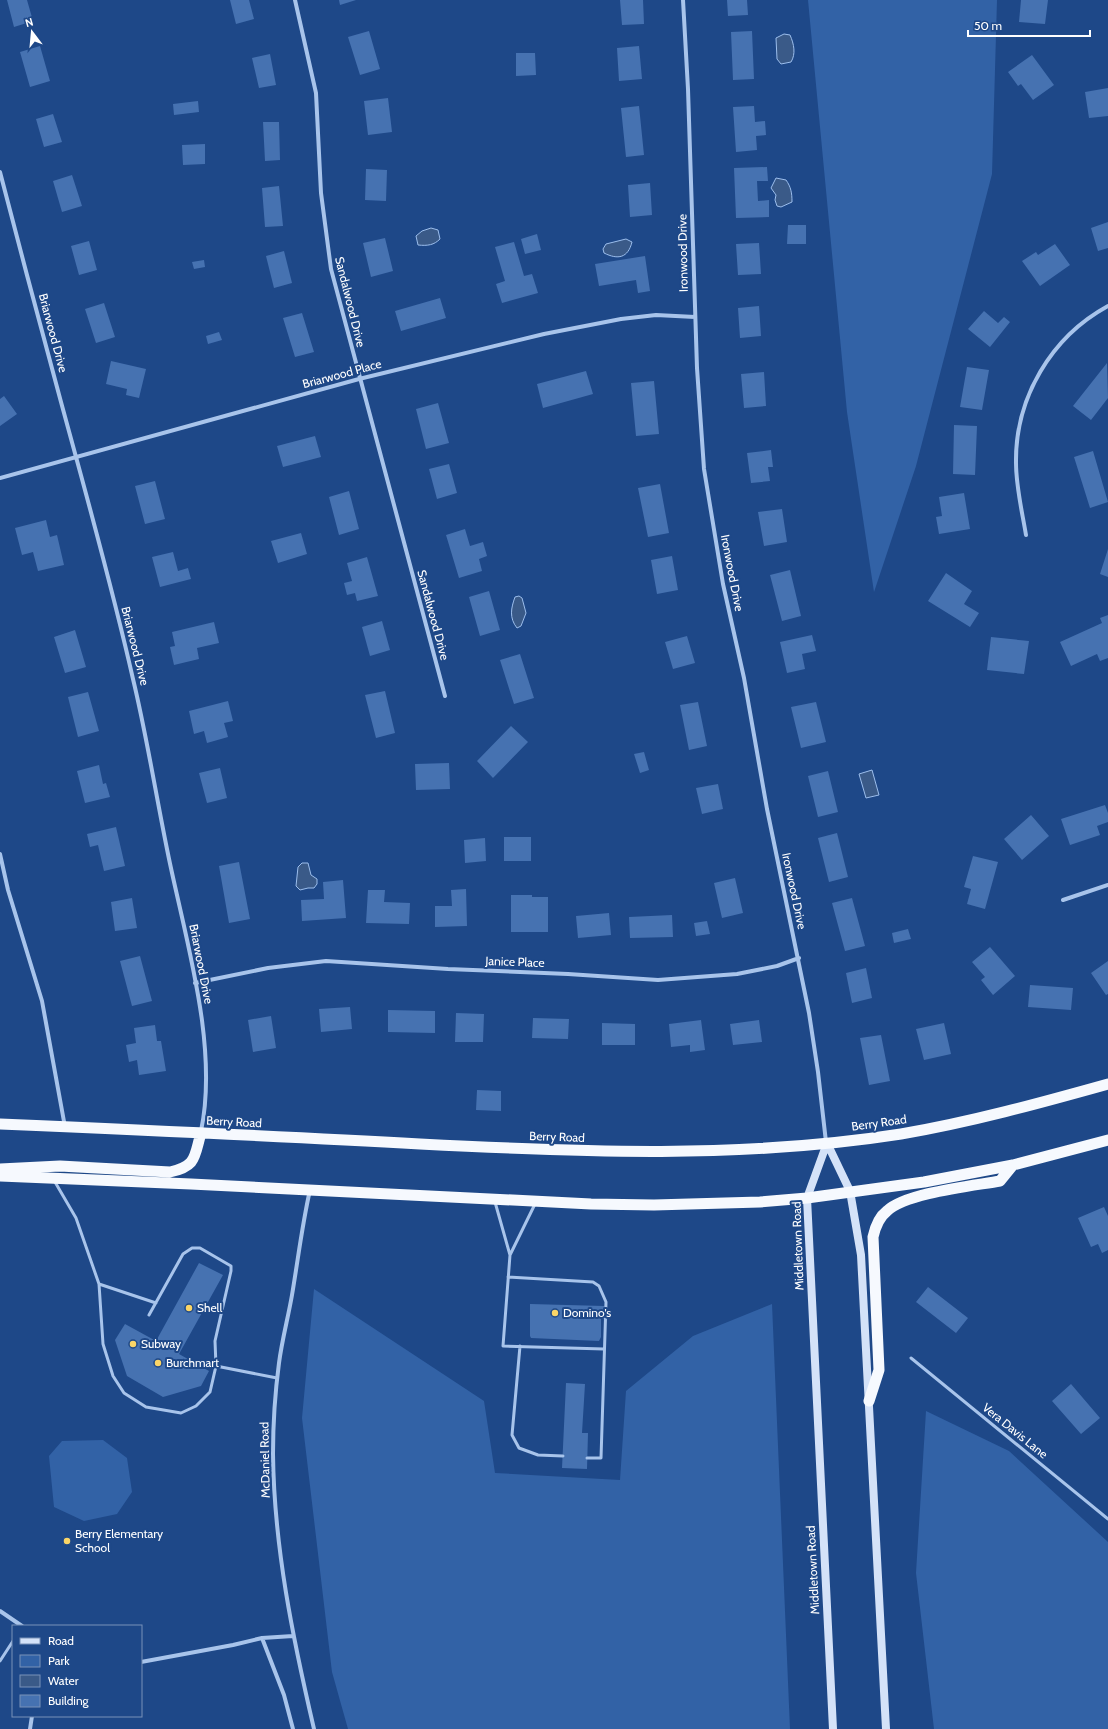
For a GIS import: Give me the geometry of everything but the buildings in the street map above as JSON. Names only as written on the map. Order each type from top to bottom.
[{"type":"highway","name":"Berry Road","points":[[0,1124],[505,1148],[675,1152],[826,1143],[900,1134],[969,1120],[1108,1084]]},
{"type":"highway","points":[[0,1169],[60,1166],[170,1172],[183,1169],[192,1161],[201,1133]]},
{"type":"highway","points":[[0,1176],[536,1202],[654,1205],[760,1202],[807,1198],[924,1182],[1012,1165],[1108,1140]]},
{"type":"highway","points":[[869,1400],[878,1370],[872,1238],[879,1221],[886,1211],[905,1200],[1000,1181],[1012,1165]]},
{"type":"main road","points":[[826,1143],[850,1191],[861,1255],[886,1729]]},
{"type":"main road","name":"Middletown Road","points":[[826,1143],[807,1198],[833,1729]]},
{"type":"street","name":"Sandalwood Drive","points":[[295,0],[316,93],[321,193],[328,254],[360,380],[445,696]]},
{"type":"street","name":"Ironwood Drive","points":[[683,0],[689,97],[695,317],[701,435],[716,549],[744,678],[778,864],[799,958],[818,1072],[826,1143]]},
{"type":"street","name":"Briarwood Drive","points":[[0,172],[133,678],[154,789],[195,983],[205,1054],[205,1113],[201,1133]]},
{"type":"street","points":[[1026,535],[1017,485],[1016,463],[1016,448],[1024,404],[1046,362],[1060,343],[1074,328],[1108,306]]},
{"type":"street","name":"Briarwood Place","points":[[0,478],[360,380],[587,324],[656,315],[695,317]]},
{"type":"street","points":[[0,854],[8,890],[42,1001],[65,1127]]},
{"type":"street","points":[[1063,900],[1108,886]]},
{"type":"street","name":"Janice Place","points":[[195,983],[268,968],[326,961],[658,980],[737,974],[777,966],[799,958]]},
{"type":"street","name":"McDaniel Road","points":[[310,1190],[277,1378],[274,1411],[273,1454],[276,1506],[293,1636],[314,1729]]},
{"type":"street","points":[[0,1611],[21,1625]]},
{"type":"street","points":[[142,1662],[262,1638],[293,1636]]},
{"type":"street","points":[[262,1638],[284,1696],[293,1729]]},
{"type":"street","points":[[30,1729],[32,1717]]},
{"type":"lane","points":[[53,1179],[76,1218],[99,1284],[103,1344],[113,1376],[124,1393],[146,1407],[181,1413],[196,1406],[210,1392],[216,1366],[215,1342],[231,1266],[200,1248],[192,1248],[183,1254],[149,1315]]},
{"type":"lane","points":[[495,1200],[510,1255],[503,1346],[604,1349]]},
{"type":"lane","points":[[510,1255],[536,1202]]},
{"type":"lane","points":[[508,1277],[592,1282],[599,1286],[606,1302],[601,1458],[587,1458]]},
{"type":"lane","points":[[99,1284],[156,1303]]},
{"type":"lane","points":[[520,1346],[512,1435],[519,1448],[538,1455],[563,1456]]},
{"type":"lane","name":"Vera Davis Lane","points":[[911,1358],[1108,1519]]},
{"type":"lane","points":[[216,1366],[277,1378]]},
{"type":"lane","points":[[0,1661],[12,1643]]},
{"type":"green space","points":[[808,0],[997,0],[992,174],[916,466],[874,592],[847,412]]},
{"type":"green space","points":[[314,1289],[484,1401],[495,1473],[620,1480],[626,1391],[693,1336],[772,1304],[790,1729],[348,1729],[332,1672],[302,1418]]},
{"type":"green space","points":[[926,1411],[1009,1451],[1108,1542],[1108,1729],[934,1729],[916,1573]]},
{"type":"green space","points":[[103,1440],[127,1458],[132,1492],[117,1514],[84,1521],[54,1507],[49,1456],[62,1441]]},
{"type":"water","points":[[784,34],[790,35],[794,52],[791,62],[781,64],[777,59],[776,38]]},
{"type":"water","points":[[776,178],[786,180],[791,193],[792,202],[781,207],[777,206],[775,200],[776,195],[771,188]]},
{"type":"water","points":[[431,228],[438,230],[440,239],[430,245],[418,245],[416,236],[422,231]]},
{"type":"water","points":[[626,239],[632,242],[628,251],[622,256],[618,257],[604,253],[603,249],[606,244]]},
{"type":"water","points":[[519,596],[522,598],[526,613],[521,626],[517,628],[512,617],[512,605],[515,597]]},
{"type":"water","points":[[872,770],[879,795],[866,798],[859,774]]},
{"type":"water","points":[[302,863],[308,863],[311,875],[317,879],[317,884],[314,888],[300,890],[296,886],[298,867]]},
{"type":"place","name":"Shell","points":[[189,1308]]},
{"type":"place","name":"Domino's","points":[[555,1313]]},
{"type":"place","name":"Subway","points":[[133,1344]]},
{"type":"place","name":"Burchmart","points":[[158,1363]]},
{"type":"place","name":"Berry Elementary School","points":[[67,1541]]}]
